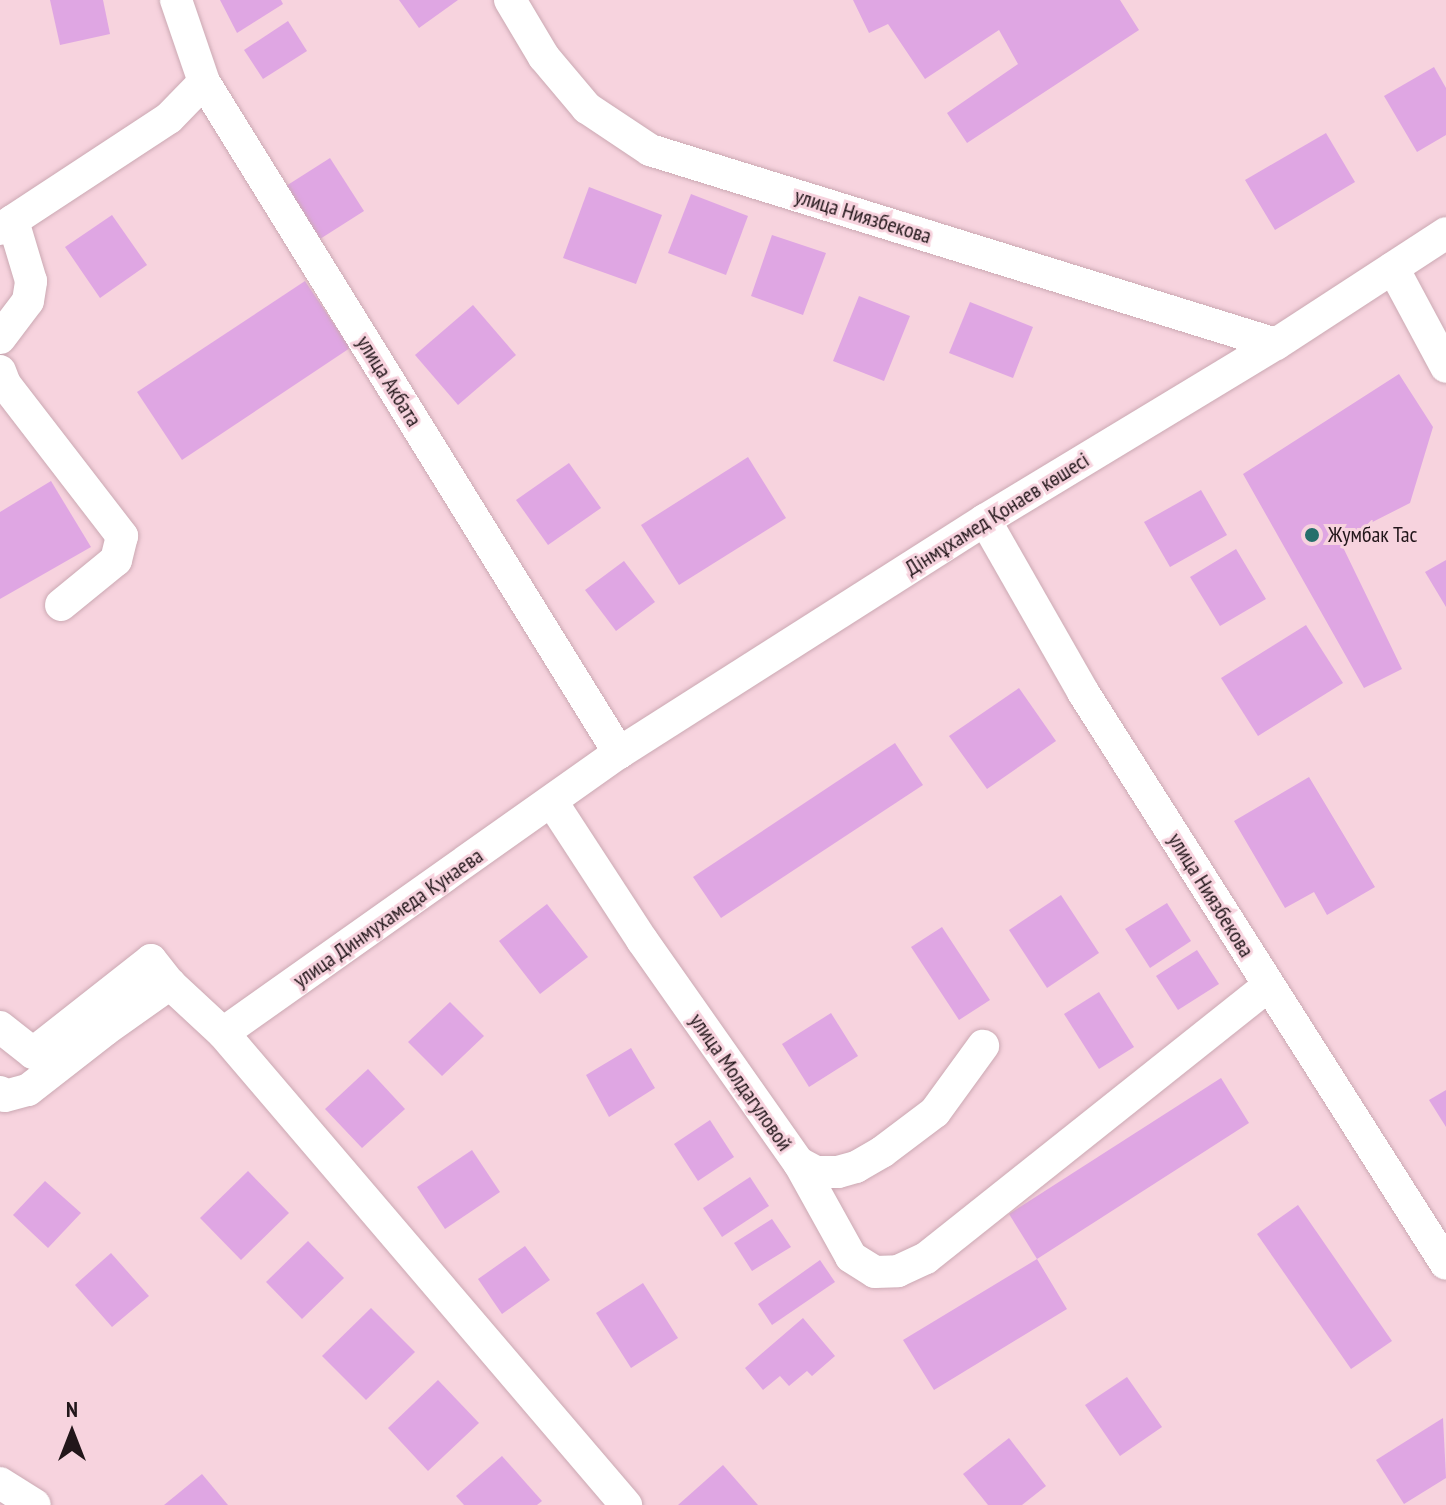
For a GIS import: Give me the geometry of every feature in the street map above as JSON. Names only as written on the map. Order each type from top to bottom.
[{"type":"street","name":"улица Акбата","points":[[176,0],[204,82],[619,753]]},
{"type":"street","name":"улица Ниязбекова","points":[[510,0],[544,57],[587,108],[650,150],[1276,344]]},
{"type":"street","points":[[0,338],[28,301],[31,281],[6,225],[169,118],[204,82]]},
{"type":"street","name":"Дінмұхамед Қонаев көшесі","points":[[552,802],[619,753],[985,520],[1276,344],[1446,233]]},
{"type":"street","points":[[1393,268],[1446,367]]},
{"type":"street","points":[[0,371],[5,384],[122,536],[116,560],[61,605]]},
{"type":"street","name":"улица Ниязбекова","points":[[985,520],[1083,692],[1446,1264]]},
{"type":"street","name":"улица Динмухамеда Кунаева","points":[[223,1033],[552,802]]},
{"type":"street","name":"улица Молдагуловой","points":[[552,802],[642,940],[799,1163],[816,1172],[838,1172],[856,1167],[882,1152],[935,1112],[983,1046]]},
{"type":"street","points":[[0,1027],[33,1053],[151,960],[170,984],[223,1033],[626,1505]]},
{"type":"street","points":[[0,1092],[5,1096],[28,1090],[170,984]]},
{"type":"street","points":[[799,1163],[851,1257],[875,1272],[898,1271],[926,1258],[1268,986]]},
{"type":"street","points":[[0,1483],[35,1505]]},
{"type":"building","points":[[50,0],[103,0],[110,34],[60,45]]},
{"type":"building","points":[[220,0],[281,0],[283,4],[237,33]]},
{"type":"building","points":[[399,0],[458,0],[419,28]]},
{"type":"building","points":[[853,0],[1120,0],[1139,30],[967,143],[947,113],[1018,64],[999,30],[925,79],[888,24],[869,33]]},
{"type":"building","points":[[288,21],[307,51],[263,79],[244,50]]},
{"type":"building","points":[[1434,67],[1446,88],[1446,135],[1417,152],[1384,96]]},
{"type":"building","points":[[1326,133],[1355,182],[1275,230],[1245,180]]},
{"type":"building","points":[[330,158],[364,211],[320,239],[286,186]]},
{"type":"building","points":[[589,187],[662,215],[636,284],[563,258]]},
{"type":"building","points":[[691,194],[748,216],[726,275],[668,253]]},
{"type":"building","points":[[112,215],[147,265],[100,298],[65,247]]},
{"type":"building","points":[[772,235],[826,253],[803,315],[751,296]]},
{"type":"building","points":[[305,281],[350,348],[182,460],[137,392]]},
{"type":"building","points":[[859,296],[910,316],[884,381],[833,361]]},
{"type":"building","points":[[970,302],[1033,327],[1013,378],[949,353]]},
{"type":"building","points":[[473,305],[516,355],[458,405],[415,355]]},
{"type":"building","name":"Жумбак Тас","points":[[1399,374],[1433,427],[1410,503],[1339,539],[1402,669],[1364,688],[1243,474]]},
{"type":"building","points":[[748,457],[786,518],[679,585],[641,525]]},
{"type":"building","points":[[569,463],[601,508],[548,545],[516,500]]},
{"type":"building","points":[[51,481],[91,547],[0,599],[0,512]]},
{"type":"building","points":[[1201,490],[1227,535],[1170,567],[1144,522]]},
{"type":"building","points":[[1236,549],[1266,599],[1220,626],[1190,577]]},
{"type":"building","points":[[1446,560],[1446,607],[1425,572]]},
{"type":"building","points":[[624,561],[655,602],[616,631],[585,590]]},
{"type":"building","points":[[1306,625],[1343,683],[1258,736],[1221,678]]},
{"type":"building","points":[[1019,688],[1056,741],[987,789],[949,736]]},
{"type":"building","points":[[895,743],[923,785],[721,918],[693,877]]},
{"type":"building","points":[[1309,777],[1375,887],[1327,915],[1314,892],[1285,908],[1234,821]]},
{"type":"building","points":[[1061,895],[1099,953],[1047,988],[1009,930]]},
{"type":"building","points":[[1167,903],[1191,941],[1150,968],[1125,929]]},
{"type":"building","points":[[547,904],[588,957],[540,994],[499,941]]},
{"type":"building","points":[[942,927],[990,1000],[959,1020],[911,947]]},
{"type":"building","points":[[1197,950],[1219,984],[1178,1010],[1156,976]]},
{"type":"building","points":[[1099,992],[1134,1047],[1099,1069],[1064,1014]]},
{"type":"building","points":[[450,1002],[484,1036],[442,1076],[408,1042]]},
{"type":"building","points":[[831,1013],[858,1056],[809,1087],[782,1044]]},
{"type":"building","points":[[631,1048],[655,1088],[609,1117],[586,1075]]},
{"type":"building","points":[[368,1069],[405,1109],[362,1148],[325,1109]]},
{"type":"building","points":[[1221,1078],[1249,1123],[1037,1259],[1009,1214]]},
{"type":"building","points":[[1446,1090],[1446,1127],[1429,1100]]},
{"type":"building","points":[[710,1120],[734,1157],[698,1181],[674,1144]]},
{"type":"building","points":[[472,1150],[500,1192],[445,1229],[417,1187]]},
{"type":"building","points":[[248,1171],[289,1213],[241,1260],[200,1218]]},
{"type":"building","points":[[750,1177],[769,1206],[722,1237],[703,1208]]},
{"type":"building","points":[[45,1181],[81,1213],[48,1248],[13,1215]]},
{"type":"building","points":[[1298,1205],[1392,1341],[1351,1369],[1257,1234]]},
{"type":"building","points":[[772,1219],[791,1247],[752,1271],[734,1243]]},
{"type":"building","points":[[308,1241],[344,1278],[302,1319],[266,1282]]},
{"type":"building","points":[[525,1246],[550,1280],[502,1314],[478,1279]]},
{"type":"building","points":[[111,1253],[149,1296],[112,1327],[75,1285]]},
{"type":"building","points":[[1037,1259],[1067,1309],[934,1390],[903,1340]]},
{"type":"building","points":[[820,1260],[835,1282],[772,1325],[758,1304]]},
{"type":"building","points":[[643,1283],[678,1338],[631,1368],[596,1313]]},
{"type":"building","points":[[371,1308],[415,1352],[366,1400],[322,1356]]},
{"type":"building","points":[[803,1318],[835,1356],[812,1376],[807,1371],[789,1386],[780,1376],[763,1390],[745,1368]]},
{"type":"building","points":[[1127,1377],[1162,1427],[1120,1456],[1085,1405]]},
{"type":"building","points":[[438,1380],[479,1423],[428,1471],[388,1428]]},
{"type":"building","points":[[1443,1418],[1446,1478],[1404,1504],[1376,1460]]},
{"type":"building","points":[[1009,1438],[1046,1486],[1022,1505],[988,1505],[963,1474]]},
{"type":"building","points":[[502,1456],[542,1501],[537,1505],[464,1505],[456,1496]]},
{"type":"building","points":[[723,1465],[758,1505],[678,1505]]},
{"type":"building","points":[[202,1474],[228,1505],[164,1505]]},
{"type":"place","name":"Жумбак Тас","points":[[1312,535]]}]
